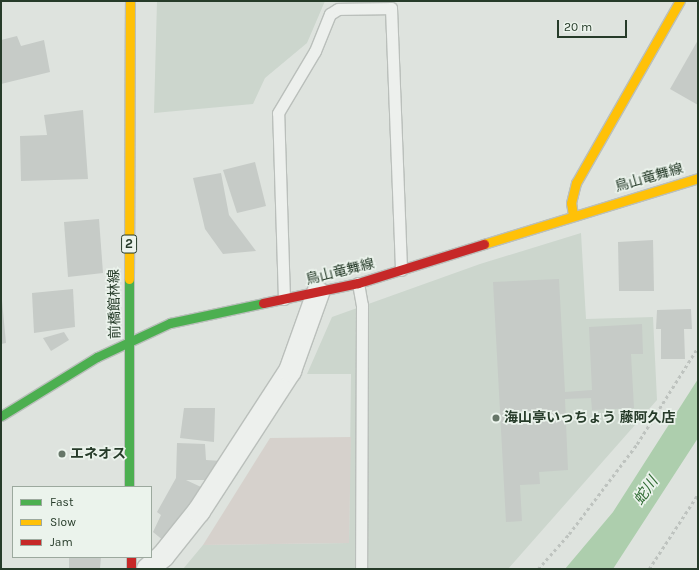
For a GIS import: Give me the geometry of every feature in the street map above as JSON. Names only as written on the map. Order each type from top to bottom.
[{"type":"main road","name":"前橋館林線","points":[[129,486],[130,1]]},
{"type":"main road","points":[[573,215],[571,203],[576,183],[680,1]]},
{"type":"main road","name":"鳥山竜舞線","points":[[1,416],[63,376],[130,340],[185,319],[318,293],[358,283],[573,215],[698,178]]},
{"type":"main road","points":[[131,558],[131,569]]},
{"type":"street","points":[[148,569],[163,556],[199,511],[290,371],[318,293]]},
{"type":"lane","points":[[284,299],[278,113],[315,51],[330,14],[338,10],[391,8],[401,270]]},
{"type":"lane","points":[[358,283],[362,305],[361,569]]},
{"type":"path","points":[[538,569],[569,534],[637,444],[698,347]]},
{"type":"path","points":[[649,569],[698,494]]},
{"type":"shaded area","points":[[157,1],[325,1],[307,43],[265,78],[253,104],[154,113]]},
{"type":"shaded area","name":"海山亭いっちょう 藤阿久店","points":[[581,233],[586,319],[653,317],[657,400],[508,569],[183,569],[203,545],[349,543],[351,374],[307,374],[332,317],[480,264]]},
{"type":"shaded area","points":[[351,437],[349,543],[203,545],[270,438]]},
{"type":"water","name":"蛇川","points":[[698,379],[698,438],[613,569],[565,569],[613,512]]},
{"type":"building","points":[[17,36],[21,46],[44,40],[50,72],[1,84],[1,40]]},
{"type":"building","points":[[698,40],[698,105],[670,89]]},
{"type":"building","points":[[83,110],[88,179],[21,181],[20,136],[47,135],[44,115]]},
{"type":"building","points":[[255,162],[266,206],[237,213],[223,170]]},
{"type":"building","points":[[221,173],[229,215],[256,251],[223,254],[205,229],[193,178]]},
{"type":"building","points":[[99,219],[103,273],[68,277],[64,222]]},
{"type":"building","points":[[653,240],[654,291],[619,291],[618,242]]},
{"type":"building","points":[[559,279],[565,392],[592,390],[589,327],[642,324],[643,354],[631,354],[634,408],[592,410],[591,398],[565,399],[568,470],[539,472],[540,484],[520,485],[522,521],[506,522],[493,282]]},
{"type":"building","points":[[73,289],[75,327],[34,333],[32,293]]},
{"type":"building","points":[[1,290],[6,343],[1,344]]},
{"type":"building","points":[[691,309],[692,329],[684,329],[685,359],[661,359],[661,329],[656,329],[657,310]]},
{"type":"building","points":[[64,332],[69,340],[51,351],[43,338]]},
{"type":"building","points":[[184,408],[215,408],[214,442],[180,438]]},
{"type":"building","points":[[177,443],[205,444],[206,460],[222,461],[210,480],[186,480],[201,487],[181,525],[164,541],[153,532],[161,515],[157,512],[176,478]]},
{"type":"building","points":[[69,558],[101,558],[100,569],[69,569]]},
{"type":"traffic: fast","points":[[129,279],[129,486]]},
{"type":"traffic: fast","points":[[1,416],[97,357],[170,323],[263,303]]},
{"type":"traffic: slow","points":[[129,279],[130,1]]},
{"type":"traffic: slow","points":[[573,215],[571,203],[576,183],[680,1]]},
{"type":"traffic: slow","points":[[484,244],[698,178]]},
{"type":"traffic: jam","points":[[263,303],[358,283],[484,244]]},
{"type":"traffic: jam","points":[[131,558],[131,569]]},
{"type":"place","name":"海山亭いっちょう 藤阿久店","points":[[496,418]]},
{"type":"place","name":"エネオス","points":[[62,454]]}]
